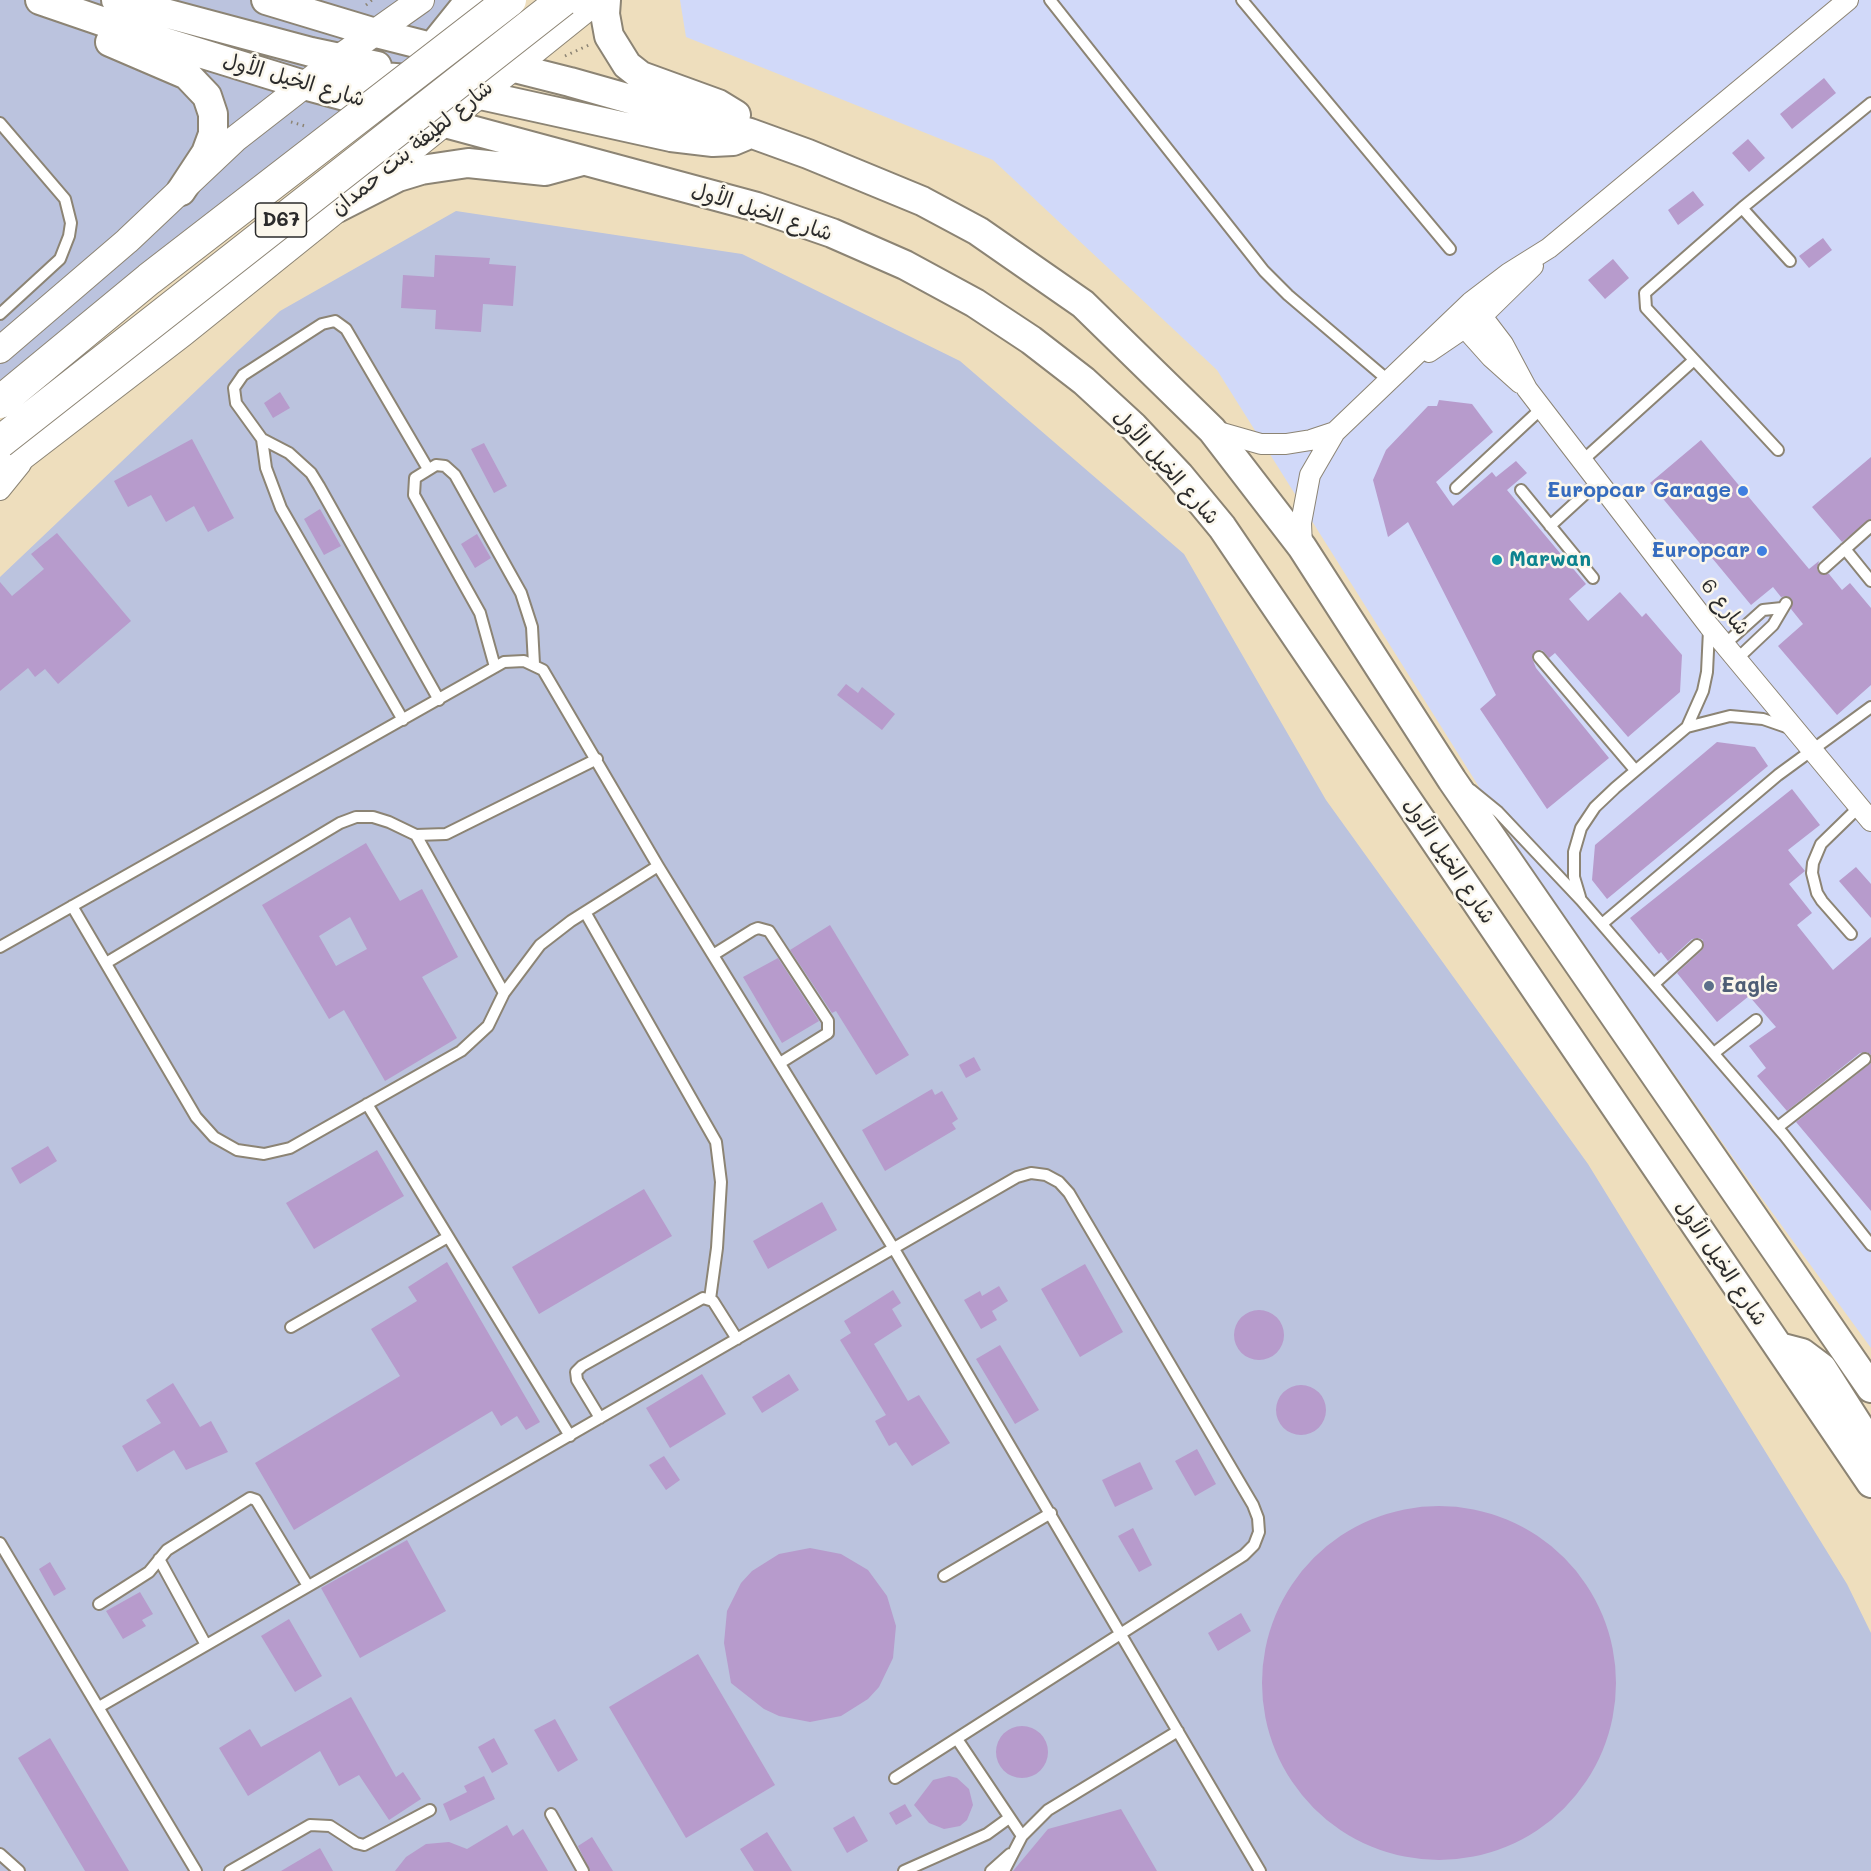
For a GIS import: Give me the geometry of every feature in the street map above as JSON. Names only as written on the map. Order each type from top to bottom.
[{"type":"main road","points":[[32,0],[89,34],[187,75],[202,88],[211,105],[213,134],[206,153],[181,190]]},
{"type":"main road","name":"شارع الخيل الأول","points":[[40,0],[148,37],[304,85],[757,207],[832,233],[905,265],[975,303],[1031,340],[1084,381],[1133,426],[1179,475],[1222,527],[1871,1483]]},
{"type":"main road","points":[[116,0],[392,73],[425,77],[480,94],[692,141],[724,142],[750,133]]},
{"type":"main road","points":[[266,0],[372,32],[514,67],[750,133],[922,201],[978,231],[1083,304],[1212,430],[1302,547],[1452,780],[1871,1388]]},
{"type":"main road","points":[[442,123],[428,97],[425,77],[433,46],[448,24],[470,0]]},
{"type":"main road","name":"D67","points":[[0,402],[149,279],[510,0]]},
{"type":"main road","name":"شارع لطيفة بنت حمدان","points":[[0,442],[563,0]]},
{"type":"main road","points":[[606,0],[605,14],[609,36],[627,65],[641,76],[726,108],[735,114],[750,133]]},
{"type":"main road","points":[[337,208],[383,105],[392,73],[382,43],[372,32]]},
{"type":"main road","points":[[425,77],[514,67]]},
{"type":"main road","points":[[304,85],[347,77],[392,73]]},
{"type":"main road","points":[[337,208],[399,177],[421,170],[468,164],[545,171],[558,170],[583,160]]},
{"type":"main road","points":[[1779,1347],[1802,1353],[1822,1368],[1871,1445]]},
{"type":"street","points":[[0,350],[73,290],[235,139],[372,32],[421,0]]},
{"type":"street","name":"شارع لطيفة بنت حمدان","points":[[0,474],[182,334],[597,0]]},
{"type":"street","points":[[1302,547],[1301,523],[1310,475],[1335,432],[1409,363],[1477,309],[1509,273],[1549,248],[1848,0]]},
{"type":"street","name":"شارع 6","points":[[1477,309],[1512,358],[1527,389]]},
{"type":"street","name":"شارع 6","points":[[1459,323],[1497,363],[1527,389],[1709,626],[1865,814]]},
{"type":"street","points":[[1212,430],[1236,439],[1278,444],[1311,440],[1335,432]]},
{"type":"street","points":[[0,490],[31,448]]},
{"type":"lane","points":[[1050,0],[1264,271],[1295,301],[1389,381]]},
{"type":"lane","points":[[1242,0],[1450,249]]},
{"type":"lane","points":[[1778,450],[1646,308],[1645,293],[1742,208],[1871,103]]},
{"type":"lane","points":[[0,123],[65,199],[70,223],[69,236],[60,259],[0,314]]},
{"type":"lane","points":[[1742,208],[1790,261]]},
{"type":"lane","points":[[403,720],[278,501],[266,468],[262,439],[237,403],[234,388],[237,381],[322,324],[335,321],[346,329],[428,470]]},
{"type":"lane","points":[[1582,461],[1694,360]]},
{"type":"lane","points":[[1456,488],[1542,408]]},
{"type":"lane","points":[[262,439],[289,453],[311,473],[439,700]]},
{"type":"lane","points":[[495,667],[480,613],[414,495],[415,478],[436,465],[445,466],[455,475],[521,593],[532,627],[534,663]]},
{"type":"lane","points":[[1550,526],[1598,482]]},
{"type":"lane","points":[[1521,490],[1593,578]]},
{"type":"lane","points":[[1824,568],[1871,526]]},
{"type":"lane","points":[[1845,549],[1871,580]]},
{"type":"lane","points":[[1784,606],[1773,625],[1730,652],[1763,610],[1784,606]]},
{"type":"lane","points":[[1687,727],[1703,691],[1707,672],[1709,626]]},
{"type":"lane","points":[[1539,657],[1635,770]]},
{"type":"lane","points":[[0,946],[495,667],[514,660],[534,663],[551,678],[658,866],[894,1249],[1260,1871]]},
{"type":"lane","points":[[1602,924],[1811,750],[1871,707]]},
{"type":"lane","points":[[1581,900],[1574,877],[1574,852],[1581,828],[1595,807],[1687,727],[1714,718],[1747,716],[1764,719],[1794,730]]},
{"type":"lane","points":[[106,963],[340,823],[356,818],[373,817],[416,835],[446,834],[597,759]]},
{"type":"lane","points":[[1452,780],[1488,802],[1581,900],[1778,1127],[1870,1243]]},
{"type":"lane","points":[[1851,934],[1817,893],[1813,863],[1821,844],[1865,814]]},
{"type":"lane","points":[[416,835],[504,993]]},
{"type":"lane","points":[[72,906],[196,1117],[214,1137],[237,1150],[264,1154],[290,1148],[461,1051],[488,1026],[504,993],[540,945],[585,912],[658,866]]},
{"type":"lane","points":[[585,912],[716,1142],[721,1182],[710,1299],[737,1340]]},
{"type":"lane","points":[[713,955],[753,930],[758,928],[769,931],[828,1021],[828,1033],[780,1063]]},
{"type":"lane","points":[[1653,984],[1697,945]]},
{"type":"lane","points":[[1714,1053],[1756,1020]]},
{"type":"lane","points":[[1778,1127],[1864,1059]]},
{"type":"lane","points":[[367,1104],[570,1436]]},
{"type":"lane","points":[[99,1707],[1017,1177],[1031,1173],[1046,1175],[1059,1182],[1069,1193],[1241,1485],[1258,1518],[1259,1532],[1254,1545],[1244,1555],[895,1778]]},
{"type":"lane","points":[[291,1327],[448,1237]]},
{"type":"lane","points":[[600,1418],[577,1380],[579,1368],[699,1299],[710,1299]]},
{"type":"lane","points":[[99,1604],[149,1572],[167,1550],[253,1498],[308,1586]]},
{"type":"lane","points":[[944,1576],[1051,1513]]},
{"type":"lane","points":[[0,1543],[196,1871]]},
{"type":"lane","points":[[159,1559],[206,1645]]},
{"type":"lane","points":[[1004,1871],[1022,1836],[1048,1810],[1178,1731]]},
{"type":"lane","points":[[957,1738],[1022,1836]]},
{"type":"lane","points":[[230,1871],[310,1825],[330,1826],[356,1844],[364,1845],[430,1810]]},
{"type":"lane","points":[[551,1814],[583,1871]]},
{"type":"lane","points":[[904,1871],[987,1834],[1009,1818]]},
{"type":"lane","points":[[991,1871],[1012,1852]]},
{"type":"lane","points":[[0,1854],[19,1871]]},
{"type":"shaded area","points":[[0,0],[497,0],[0,412]]},
{"type":"shaded area","points":[[680,0],[1871,0],[1871,1348],[1755,1189],[1530,868],[1217,370],[993,160],[686,37]]},
{"type":"shaded area","points":[[456,211],[742,254],[960,361],[1184,554],[1326,800],[1588,1164],[1847,1584],[1871,1633],[1871,1871],[0,1871],[0,577],[280,311]]},
{"type":"building","points":[[1824,78],[1836,93],[1792,129],[1780,114]]},
{"type":"building","points":[[1748,139],[1765,158],[1749,172],[1732,153]]},
{"type":"building","points":[[1693,191],[1704,205],[1678,225],[1668,210]]},
{"type":"building","points":[[1823,238],[1832,250],[1809,268],[1799,256]]},
{"type":"building","points":[[435,255],[490,258],[489,264],[516,266],[513,306],[483,304],[481,332],[435,329],[436,310],[401,308],[403,275],[434,277]]},
{"type":"building","points":[[1613,259],[1629,278],[1605,299],[1588,280]]},
{"type":"building","points":[[280,392],[290,408],[273,418],[264,403]]},
{"type":"building","points":[[1439,400],[1472,404],[1493,432],[1436,482],[1453,506],[1492,472],[1496,477],[1516,461],[1527,473],[1507,490],[1586,584],[1569,599],[1588,621],[1620,592],[1642,617],[1646,613],[1682,655],[1680,692],[1628,737],[1555,653],[1549,658],[1542,650],[1534,652],[1532,658],[1536,668],[1609,758],[1547,809],[1480,709],[1496,695],[1408,522],[1388,537],[1373,480],[1386,450],[1428,406],[1437,406]]},
{"type":"building","points":[[192,439],[234,518],[208,532],[194,506],[166,522],[151,495],[128,507],[114,481]]},
{"type":"building","points":[[1701,440],[1809,569],[1819,561],[1817,569],[1819,573],[1829,574],[1842,590],[1850,583],[1871,608],[1871,685],[1837,715],[1778,646],[1803,624],[1791,609],[1792,599],[1787,596],[1781,597],[1773,587],[1751,605],[1650,483]]},
{"type":"building","points":[[484,443],[507,486],[494,493],[471,449]]},
{"type":"building","points":[[1871,457],[1871,519],[1842,542],[1812,507]]},
{"type":"building","points":[[320,509],[341,546],[324,555],[304,519]]},
{"type":"building","points":[[57,533],[131,621],[58,684],[45,669],[35,677],[28,668],[0,691],[0,582],[12,596],[44,569],[31,554]]},
{"type":"building","points":[[477,534],[491,558],[475,568],[461,544]]},
{"type":"building","points":[[846,684],[858,693],[862,687],[895,714],[882,730],[837,695]]},
{"type":"building","points":[[1717,742],[1755,747],[1768,766],[1607,899],[1592,880],[1595,845]]},
{"type":"building","points":[[1792,789],[1820,825],[1788,850],[1805,871],[1789,884],[1812,913],[1797,925],[1833,970],[1871,937],[1871,1055],[1867,1052],[1860,1053],[1787,1111],[1757,1076],[1766,1068],[1749,1046],[1776,1027],[1749,996],[1717,1022],[1677,973],[1702,950],[1703,940],[1692,939],[1668,961],[1661,952],[1659,954],[1630,918]]},
{"type":"building","points":[[366,843],[400,901],[422,889],[458,957],[422,977],[457,1038],[385,1081],[344,1010],[329,1019],[262,905]],"holes":[[[350,917],[367,949],[336,966],[319,936]]]},
{"type":"building","points":[[1856,867],[1871,884],[1871,918],[1839,881]]},
{"type":"building","points":[[830,925],[909,1055],[876,1075],[836,1011],[832,1013],[790,950]]},
{"type":"building","points":[[778,958],[819,1021],[782,1043],[743,977]]},
{"type":"building","points":[[974,1057],[981,1070],[966,1078],[959,1065]]},
{"type":"building","points":[[1871,1063],[1871,1211],[1796,1122]]},
{"type":"building","points":[[932,1089],[935,1095],[942,1091],[958,1119],[952,1123],[956,1129],[885,1171],[862,1130]]},
{"type":"building","points":[[48,1146],[57,1161],[20,1184],[11,1168]]},
{"type":"building","points":[[377,1150],[404,1196],[314,1249],[286,1203]]},
{"type":"building","points":[[644,1189],[672,1236],[539,1314],[512,1267]]},
{"type":"building","points":[[822,1202],[837,1230],[768,1269],[753,1241]]},
{"type":"building","points":[[447,1262],[540,1422],[526,1430],[517,1416],[501,1426],[492,1411],[294,1530],[255,1463],[400,1376],[371,1329],[417,1301],[408,1287]]},
{"type":"building","points":[[1085,1264],[1123,1332],[1080,1357],[1041,1289]]},
{"type":"building","points":[[999,1286],[1008,1301],[992,1311],[997,1320],[981,1329],[964,1300],[980,1291],[982,1296]]},
{"type":"building","points":[[893,1290],[901,1303],[892,1309],[902,1326],[874,1344],[908,1401],[919,1395],[950,1443],[912,1466],[896,1442],[889,1446],[875,1421],[886,1415],[840,1340],[851,1333],[844,1321]]},
{"type":"building","points":[[1259,1310],[1268,1312],[1279,1321],[1284,1335],[1282,1344],[1273,1355],[1259,1360],[1250,1358],[1239,1349],[1234,1335],[1236,1326],[1245,1315]]},
{"type":"building","points":[[1000,1345],[1039,1410],[1015,1424],[976,1359]]},
{"type":"building","points":[[702,1374],[726,1414],[670,1448],[646,1408]]},
{"type":"building","points":[[789,1374],[799,1390],[762,1413],[752,1397]]},
{"type":"building","points":[[173,1383],[200,1427],[211,1421],[228,1452],[186,1470],[174,1450],[137,1472],[122,1446],[161,1423],[146,1400]]},
{"type":"building","points":[[1301,1385],[1310,1387],[1321,1396],[1326,1410],[1324,1419],[1315,1430],[1301,1435],[1292,1433],[1281,1424],[1276,1410],[1278,1401],[1287,1390]]},
{"type":"building","points":[[1197,1449],[1216,1484],[1195,1496],[1175,1461]]},
{"type":"building","points":[[664,1456],[680,1480],[666,1490],[649,1465]]},
{"type":"building","points":[[1140,1462],[1153,1489],[1115,1507],[1102,1480]]},
{"type":"building","points":[[1439,1506],[1473,1510],[1507,1520],[1537,1536],[1564,1558],[1586,1585],[1602,1615],[1612,1649],[1616,1683],[1612,1717],[1602,1751],[1586,1781],[1564,1808],[1537,1830],[1507,1846],[1473,1856],[1439,1860],[1405,1856],[1371,1846],[1341,1830],[1314,1808],[1292,1781],[1276,1751],[1266,1717],[1262,1683],[1266,1649],[1276,1615],[1292,1585],[1314,1558],[1341,1536],[1371,1520],[1405,1510]]},
{"type":"building","points":[[1133,1528],[1152,1565],[1139,1572],[1118,1536]]},
{"type":"building","points":[[407,1540],[446,1611],[360,1658],[321,1588]]},
{"type":"building","points":[[810,1548],[841,1554],[868,1570],[887,1596],[896,1626],[893,1658],[879,1687],[868,1699],[841,1716],[810,1722],[779,1716],[764,1709],[731,1683],[724,1643],[727,1611],[741,1583],[752,1571],[779,1554]]},
{"type":"building","points":[[50,1562],[66,1589],[54,1596],[39,1569]]},
{"type":"building","points":[[140,1592],[153,1614],[142,1620],[146,1626],[123,1639],[106,1611]]},
{"type":"building","points":[[1241,1613],[1251,1631],[1218,1651],[1208,1633]]},
{"type":"building","points":[[289,1619],[322,1676],[295,1692],[261,1636]]},
{"type":"building","points":[[698,1654],[775,1785],[686,1838],[609,1707]]},
{"type":"building","points":[[351,1697],[396,1777],[403,1772],[421,1799],[389,1820],[359,1775],[339,1786],[320,1751],[248,1796],[219,1748],[250,1729],[261,1747]]},
{"type":"building","points":[[555,1719],[578,1760],[558,1772],[534,1730]]},
{"type":"building","points":[[1017,1726],[1027,1726],[1041,1733],[1048,1752],[1041,1771],[1027,1778],[1017,1778],[1007,1774],[1000,1767],[996,1757],[996,1747],[1000,1737],[1007,1730]]},
{"type":"building","points":[[50,1738],[129,1871],[85,1871],[18,1758]]},
{"type":"building","points":[[494,1738],[508,1764],[492,1773],[478,1747]]},
{"type":"building","points":[[484,1776],[495,1799],[450,1821],[443,1804],[467,1792],[464,1786]]},
{"type":"building","points":[[949,1776],[957,1778],[969,1789],[973,1805],[967,1820],[960,1826],[944,1829],[929,1823],[914,1805],[933,1780]]},
{"type":"building","points":[[905,1804],[912,1816],[896,1825],[889,1813]]},
{"type":"building","points":[[1121,1809],[1157,1871],[1013,1871],[1048,1829]]},
{"type":"building","points":[[854,1816],[868,1841],[847,1853],[833,1828]]},
{"type":"building","points":[[507,1825],[513,1836],[523,1829],[548,1871],[395,1871],[406,1857],[426,1844],[449,1842],[467,1849]]},
{"type":"building","points":[[767,1832],[792,1871],[754,1871],[740,1849]]},
{"type":"building","points":[[592,1837],[613,1871],[590,1871],[578,1846]]},
{"type":"building","points":[[320,1848],[333,1871],[281,1871]]},
{"type":"place","name":"Europcar Garage","points":[[1743,491]]},
{"type":"place","name":"Europcar","points":[[1762,551]]},
{"type":"place","name":"Marwan","points":[[1497,560]]},
{"type":"place","name":"Eagle","points":[[1709,986]]}]
